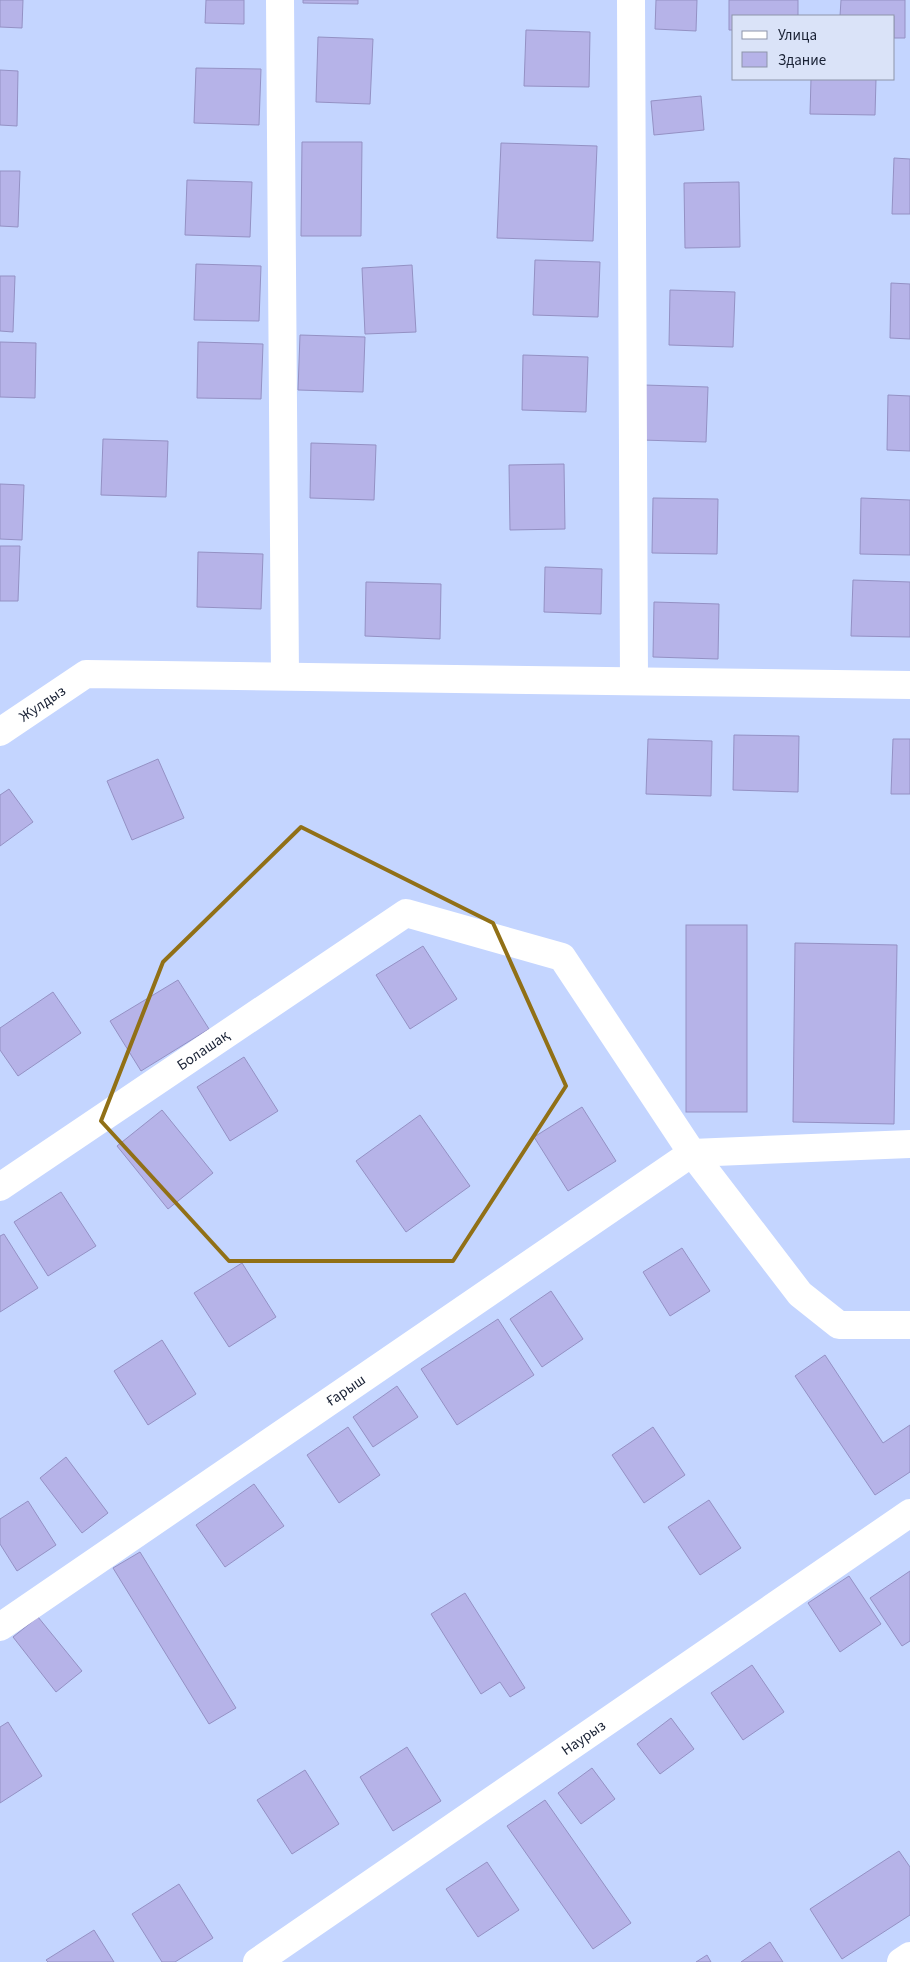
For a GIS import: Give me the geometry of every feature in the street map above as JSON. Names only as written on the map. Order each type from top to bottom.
[{"type":"street","points":[[280,0],[285,676],[910,685]]},
{"type":"street","points":[[631,0],[634,680]]},
{"type":"street","name":"Жулдыз","points":[[0,732],[86,674],[285,676]]},
{"type":"street","name":"Болашақ","points":[[0,1187],[406,913],[562,957],[692,1153]]},
{"type":"street","points":[[692,1153],[910,1144]]},
{"type":"street","points":[[692,1153],[800,1294],[839,1325],[910,1326]]},
{"type":"street","name":"Ғарыш","points":[[0,1627],[692,1153]]},
{"type":"street","name":"Наурыз","points":[[257,1962],[910,1513]]},
{"type":"street","points":[[901,1962],[910,1956]]},
{"type":"highlighted area","points":[[301,827],[493,923],[566,1086],[453,1261],[229,1261],[101,1121],[163,962]]},
{"type":"building","points":[[0,0],[23,0],[22,28],[0,27]]},
{"type":"building","points":[[206,0],[244,0],[244,24],[205,23]]},
{"type":"building","points":[[303,0],[358,0],[358,4],[303,3]]},
{"type":"building","points":[[656,0],[697,0],[696,31],[655,29]]},
{"type":"building","points":[[729,0],[798,0],[798,15],[732,15],[732,30],[729,30]]},
{"type":"building","points":[[841,0],[905,0],[905,38],[895,38],[895,15],[840,15]]},
{"type":"building","points":[[526,30],[590,32],[589,87],[524,86]]},
{"type":"building","points":[[318,37],[373,39],[370,104],[316,102]]},
{"type":"building","points":[[196,68],[261,69],[259,125],[194,123]]},
{"type":"building","points":[[0,70],[18,71],[17,126],[0,125]]},
{"type":"building","points":[[811,80],[876,80],[875,115],[810,114]]},
{"type":"building","points":[[701,96],[704,130],[654,135],[651,101]]},
{"type":"building","points":[[302,142],[362,142],[361,236],[301,236]]},
{"type":"building","points":[[501,143],[597,146],[593,241],[497,238]]},
{"type":"building","points":[[894,158],[910,159],[910,214],[892,214]]},
{"type":"building","points":[[0,171],[20,171],[18,227],[0,226]]},
{"type":"building","points":[[187,180],[252,182],[250,237],[185,235]]},
{"type":"building","points":[[739,182],[740,247],[685,248],[684,183]]},
{"type":"building","points":[[535,260],[600,262],[598,317],[533,315]]},
{"type":"building","points":[[196,264],[261,266],[259,321],[194,320]]},
{"type":"building","points":[[412,265],[416,332],[365,334],[362,268]]},
{"type":"building","points":[[0,276],[15,276],[13,332],[0,331]]},
{"type":"building","points":[[891,283],[910,284],[910,339],[890,338]]},
{"type":"building","points":[[670,290],[735,292],[733,347],[669,345]]},
{"type":"building","points":[[300,335],[365,337],[363,392],[298,390]]},
{"type":"building","points":[[0,342],[36,343],[35,398],[0,397]]},
{"type":"building","points":[[198,342],[263,344],[261,399],[197,398]]},
{"type":"building","points":[[523,355],[588,357],[586,412],[522,410]]},
{"type":"building","points":[[644,385],[708,387],[706,442],[642,440]]},
{"type":"building","points":[[888,395],[910,396],[910,451],[887,450]]},
{"type":"building","points":[[103,439],[168,441],[166,497],[101,495]]},
{"type":"building","points":[[311,443],[376,445],[374,500],[310,498]]},
{"type":"building","points":[[564,464],[565,529],[510,530],[509,465]]},
{"type":"building","points":[[0,484],[24,485],[22,540],[0,539]]},
{"type":"building","points":[[653,498],[718,499],[717,554],[652,553]]},
{"type":"building","points":[[861,498],[910,500],[910,555],[860,554]]},
{"type":"building","points":[[0,546],[20,546],[18,601],[0,601]]},
{"type":"building","points":[[198,552],[263,554],[261,609],[197,607]]},
{"type":"building","points":[[545,567],[602,569],[601,614],[544,612]]},
{"type":"building","points":[[853,580],[910,582],[910,637],[851,636]]},
{"type":"building","points":[[366,582],[441,584],[440,639],[365,636]]},
{"type":"building","points":[[654,602],[719,604],[718,659],[653,657]]},
{"type":"building","points":[[734,735],[799,736],[798,792],[733,790]]},
{"type":"building","points":[[648,739],[712,741],[711,796],[646,794]]},
{"type":"building","points":[[893,739],[910,739],[910,794],[891,794]]},
{"type":"building","points":[[158,759],[184,818],[132,840],[107,781]]},
{"type":"building","points":[[9,789],[33,822],[0,846],[0,795]]},
{"type":"building","points":[[686,925],[747,925],[747,1112],[686,1112]]},
{"type":"building","points":[[795,943],[897,945],[894,1124],[793,1122]]},
{"type":"building","points":[[423,946],[457,999],[410,1029],[376,975]]},
{"type":"building","points":[[178,980],[209,1029],[141,1071],[110,1021]]},
{"type":"building","points":[[53,992],[81,1033],[18,1076],[0,1050],[0,1028]]},
{"type":"building","points":[[244,1057],[278,1111],[230,1141],[197,1087]]},
{"type":"building","points":[[582,1107],[616,1161],[568,1191],[534,1137]]},
{"type":"building","points":[[162,1110],[213,1173],[168,1209],[117,1146]]},
{"type":"building","points":[[420,1115],[470,1186],[406,1232],[356,1161]]},
{"type":"building","points":[[61,1192],[96,1246],[48,1276],[14,1222]]},
{"type":"building","points":[[4,1234],[38,1288],[0,1312],[0,1236]]},
{"type":"building","points":[[682,1248],[710,1291],[670,1316],[643,1272]]},
{"type":"building","points":[[242,1263],[276,1317],[229,1347],[194,1293]]},
{"type":"building","points":[[551,1291],[583,1339],[542,1367],[510,1319]]},
{"type":"building","points":[[498,1319],[534,1375],[457,1425],[421,1369]]},
{"type":"building","points":[[162,1340],[196,1394],[148,1425],[114,1371]]},
{"type":"building","points":[[825,1355],[883,1443],[910,1425],[910,1472],[875,1495],[795,1376]]},
{"type":"building","points":[[397,1386],[418,1417],[373,1447],[353,1417]]},
{"type":"building","points":[[348,1427],[380,1475],[339,1503],[307,1455]]},
{"type":"building","points":[[653,1427],[685,1475],[644,1503],[612,1455]]},
{"type":"building","points":[[66,1457],[108,1513],[82,1533],[40,1478]]},
{"type":"building","points":[[254,1484],[284,1526],[225,1567],[196,1525]]},
{"type":"building","points":[[709,1500],[741,1548],[700,1575],[668,1527]]},
{"type":"building","points":[[28,1501],[56,1545],[17,1571],[0,1544],[0,1519]]},
{"type":"building","points":[[140,1552],[236,1708],[209,1724],[113,1568]]},
{"type":"building","points":[[910,1571],[910,1641],[902,1646],[870,1598]]},
{"type":"building","points":[[849,1576],[881,1624],[840,1652],[808,1603]]},
{"type":"building","points":[[465,1593],[525,1688],[510,1697],[500,1682],[481,1694],[431,1614]]},
{"type":"building","points":[[38,1617],[82,1671],[56,1692],[13,1637]]},
{"type":"building","points":[[752,1665],[784,1712],[743,1740],[711,1693]]},
{"type":"building","points":[[671,1718],[694,1749],[660,1774],[637,1744]]},
{"type":"building","points":[[8,1722],[42,1776],[0,1803],[0,1727]]},
{"type":"building","points":[[407,1747],[441,1801],[393,1831],[360,1777]]},
{"type":"building","points":[[592,1768],[615,1799],[581,1824],[558,1793]]},
{"type":"building","points":[[305,1770],[339,1824],[292,1854],[257,1800]]},
{"type":"building","points":[[545,1800],[631,1923],[593,1949],[507,1826]]},
{"type":"building","points":[[899,1851],[910,1867],[910,1915],[842,1959],[810,1909]]},
{"type":"building","points":[[487,1862],[519,1910],[478,1937],[446,1889]]},
{"type":"building","points":[[179,1884],[213,1938],[175,1962],[162,1962],[132,1914]]},
{"type":"building","points":[[94,1930],[114,1962],[48,1962],[46,1960]]},
{"type":"building","points":[[770,1942],[783,1962],[741,1962]]},
{"type":"building","points":[[707,1955],[711,1962],[696,1962]]}]
